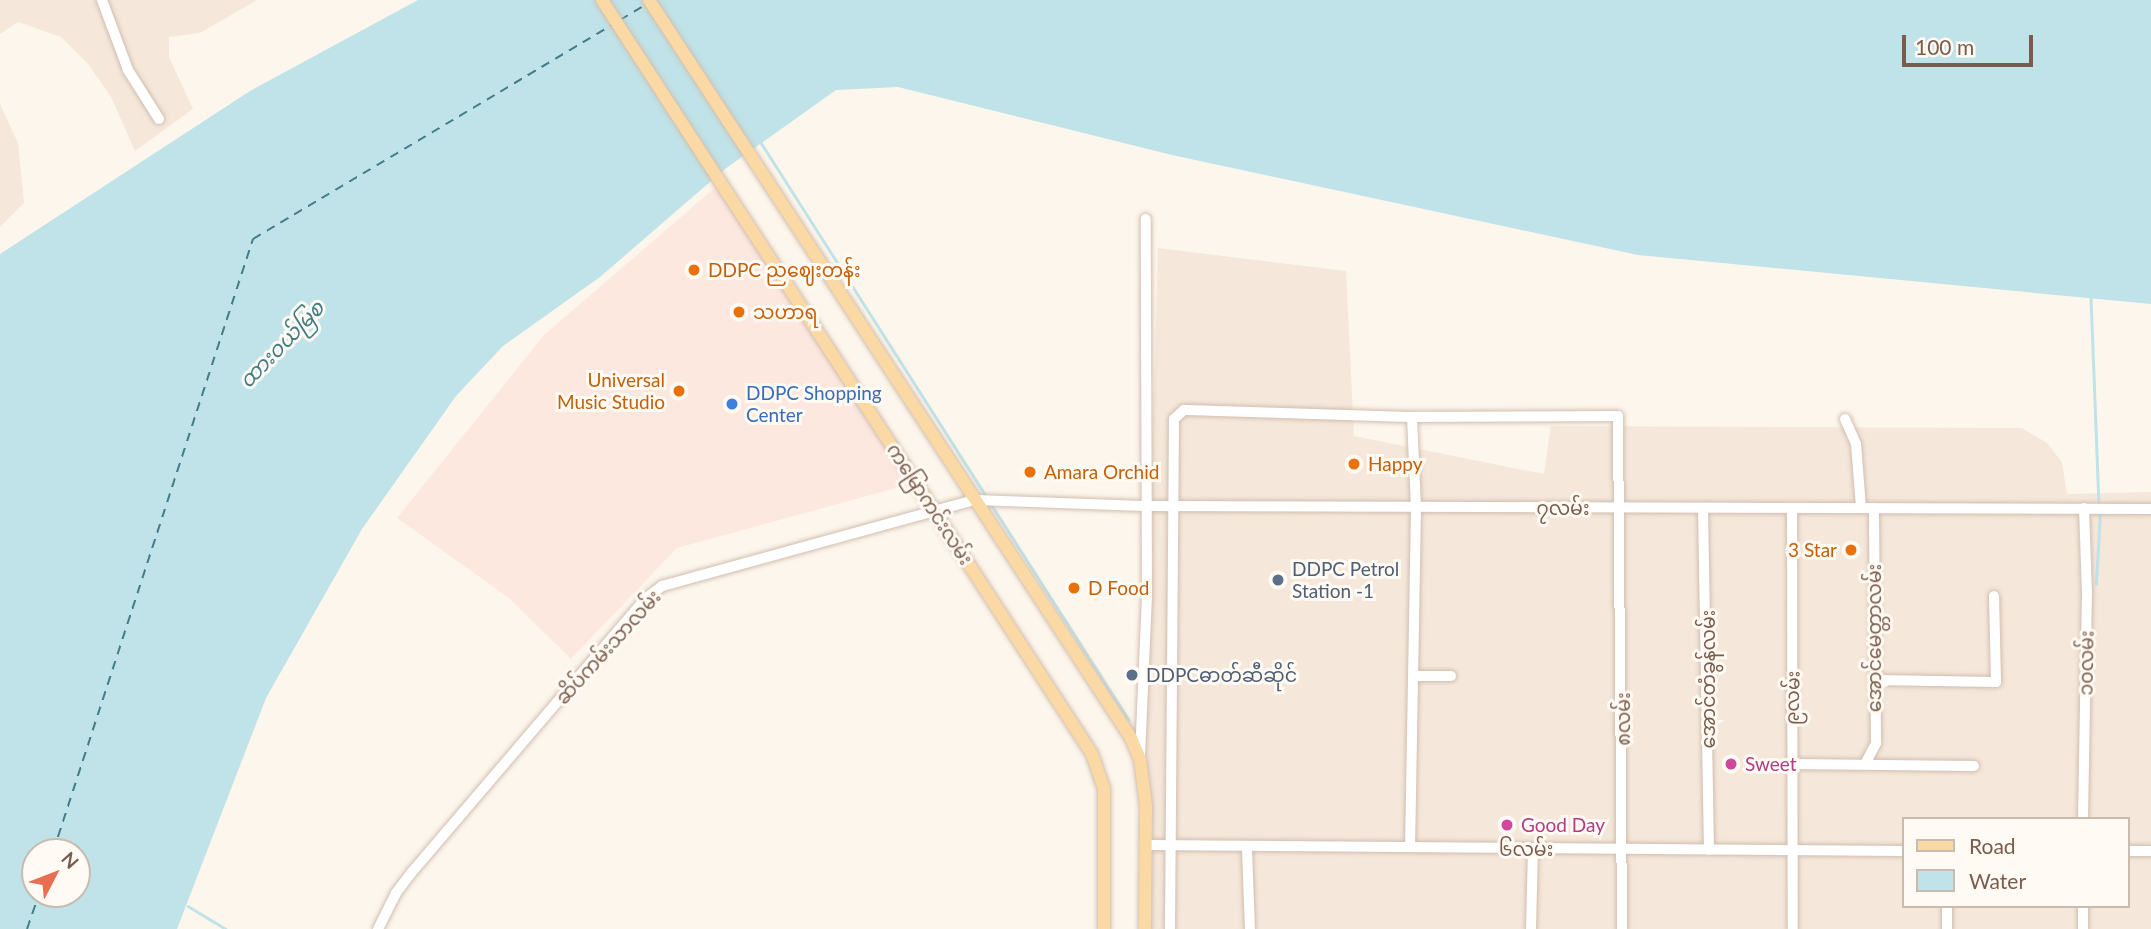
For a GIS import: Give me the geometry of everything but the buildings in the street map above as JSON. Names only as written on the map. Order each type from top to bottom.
[{"type":"main road","name":"ကမြောကင်းလမ်း","points":[[602,0],[1100,770],[1107,845],[1104,929]]},
{"type":"main road","name":"ကမြောကင်းလမ်း","points":[[649,0],[1131,738],[1140,759],[1148,845],[1145,929]]},
{"type":"street","points":[[102,0],[128,70],[159,119]]},
{"type":"street","points":[[1140,759],[1147,595],[1144,506],[1146,219]]},
{"type":"street","points":[[1170,929],[1174,419],[1184,410],[1412,417],[1416,507],[1410,847]]},
{"type":"street","name":"၈လမ်း","points":[[1412,417],[1618,416],[1621,508],[1622,929]]},
{"type":"street","points":[[1845,419],[1856,444],[1861,508]]},
{"type":"street","name":"၇လမ်း","points":[[975,500],[1144,506],[2151,509]]},
{"type":"street","name":"ဆိပ်ကမ်းသာလမ်း","points":[[378,929],[396,893],[412,872],[645,599],[662,586],[975,500]]},
{"type":"street","name":"အောင်တံခွန်လမ်း","points":[[1703,508],[1709,849]]},
{"type":"street","name":"အောင်မေတ္တာလမ်း","points":[[1865,764],[1876,743],[1874,508]]},
{"type":"street","name":"၁၀လမ်း","points":[[2083,817],[2089,508]]},
{"type":"street","name":"၉လမ်း","points":[[1792,509],[1793,929]]},
{"type":"street","points":[[1877,680],[1996,682],[1994,596]]},
{"type":"street","points":[[1414,676],[1451,676]]},
{"type":"street","points":[[1791,764],[1974,766]]},
{"type":"street","name":"၆လမ်း","points":[[1148,845],[1247,849],[1410,847],[1902,850]]},
{"type":"street","points":[[1247,849],[1250,929]]},
{"type":"street","points":[[1531,929],[1533,849]]},
{"type":"street","points":[[2130,851],[2151,851]]},
{"type":"street","points":[[1947,908],[1947,929]]},
{"type":"street","points":[[2083,908],[2083,929]]},
{"type":"shaded area","points":[[0,0],[257,0],[200,33],[169,37],[169,57],[193,109],[135,151],[111,97],[89,65],[61,37],[18,22],[0,34]]},
{"type":"shaded area","points":[[0,104],[18,143],[24,203],[0,227]]},
{"type":"shaded area","points":[[725,179],[922,481],[677,548],[571,659],[509,598],[397,518],[544,335]]},
{"type":"shaded area","points":[[1158,248],[1346,271],[1354,436],[1544,474],[1551,426],[2022,428],[2047,443],[2062,462],[2067,494],[2151,492],[2151,929],[1139,929]]},
{"type":"water","name":"ထားဝယ်မြစ","points":[[418,0],[2151,0],[2151,304],[1638,255],[1172,155],[898,87],[836,90],[725,169],[600,277],[503,346],[456,396],[362,529],[266,698],[177,929],[0,929],[0,254],[250,91]]},
{"type":"waterway","points":[[760,141],[986,496]]},
{"type":"waterway","points":[[2091,297],[2099,504]]},
{"type":"waterway","points":[[991,504],[1129,720]]},
{"type":"waterway","points":[[2096,584],[2100,511]]},
{"type":"waterway","points":[[188,906],[226,929]]},
{"type":"ferry route","points":[[620,20],[645,5]]},
{"type":"ferry route","points":[[58,838],[253,239],[612,25]]},
{"type":"ferry route","points":[[27,929],[34,908]]},
{"type":"place","name":"DDPC ညဈေးတန်း","points":[[694,270]]},
{"type":"place","name":"သဟာရ","points":[[739,312]]},
{"type":"place","name":"Universal Music Studio","points":[[679,391]]},
{"type":"place","name":"DDPC Shopping Center","points":[[732,404]]},
{"type":"place","name":"Happy","points":[[1354,464]]},
{"type":"place","name":"Amara Orchid","points":[[1030,472]]},
{"type":"place","name":"3 Star","points":[[1851,550]]},
{"type":"place","name":"DDPC Petrol Station -1","points":[[1278,580]]},
{"type":"place","name":"D Food","points":[[1074,588]]},
{"type":"place","name":"DDPCဓာတ်ဆီဆိုင်","points":[[1132,675]]},
{"type":"place","name":"Sweet","points":[[1731,764]]},
{"type":"place","name":"Good Day","points":[[1507,825]]}]
